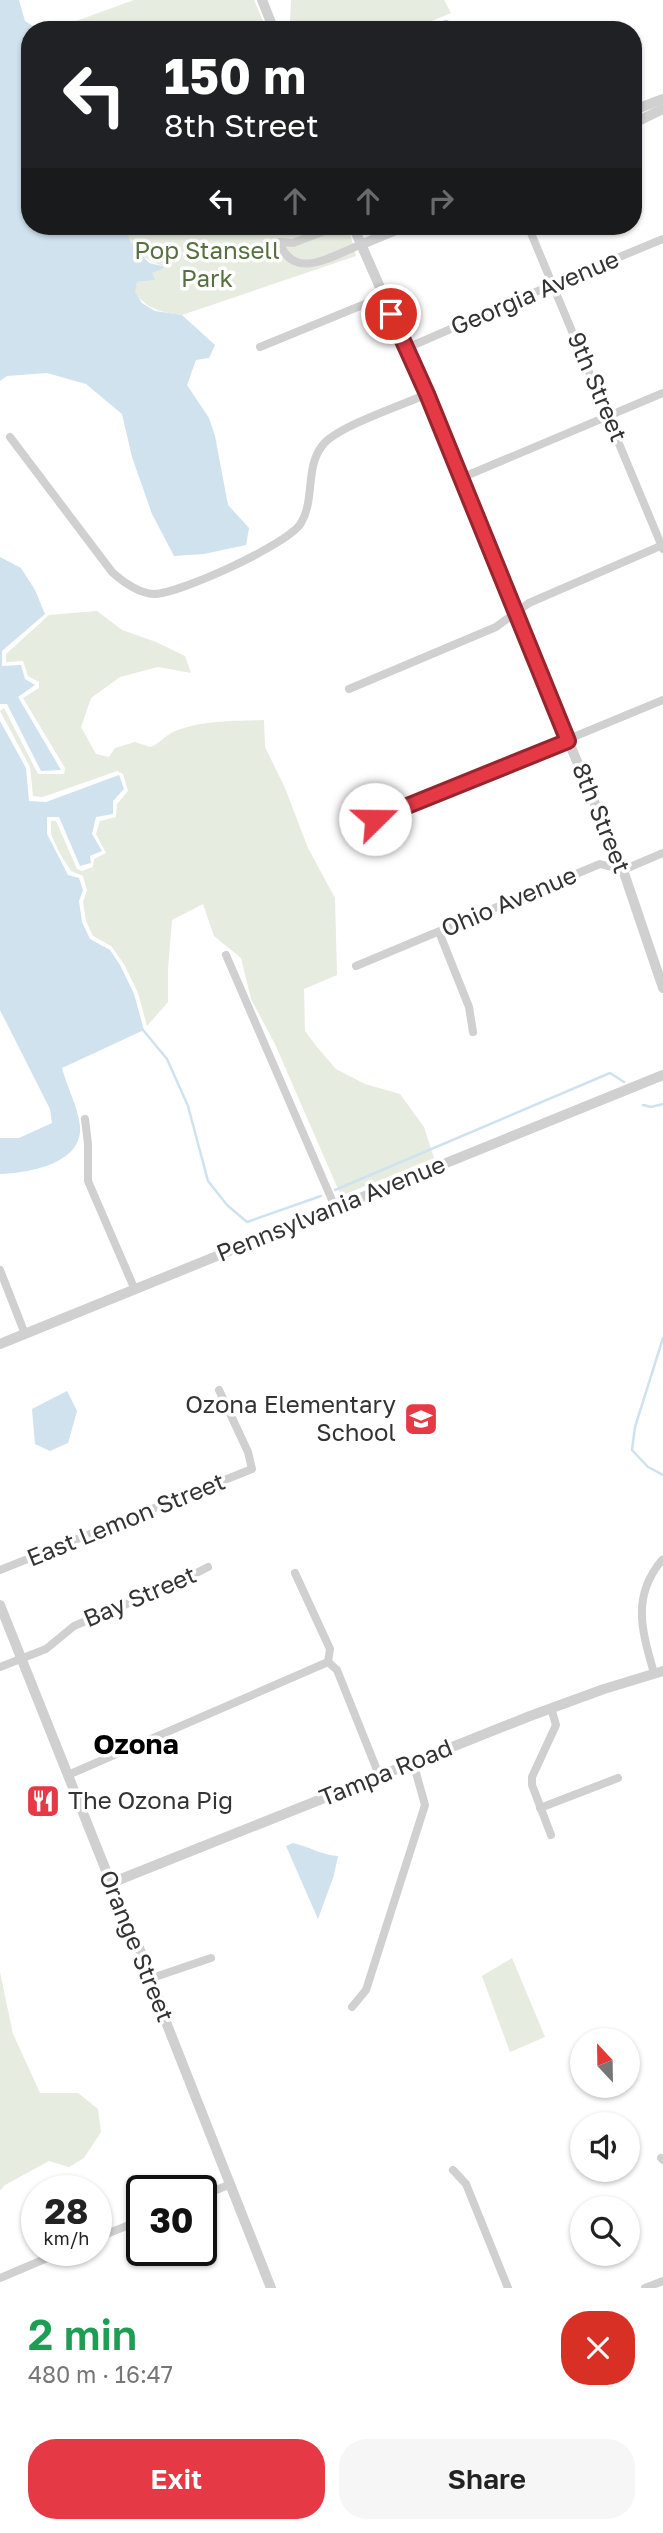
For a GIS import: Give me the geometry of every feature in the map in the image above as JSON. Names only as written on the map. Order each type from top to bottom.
[{"type":"street","points":[[262,0],[270,21]]},
{"type":"street","points":[[642,107],[663,99]]},
{"type":"street","points":[[642,119],[663,108]]},
{"type":"street","points":[[314,235],[293,243],[279,242],[283,253],[296,264],[310,264],[384,235]]},
{"type":"street","name":"8th Street","points":[[356,235],[427,394],[515,615],[623,870],[663,988]]},
{"type":"street","name":"9th Street","points":[[532,235],[663,546]]},
{"type":"street","name":"Georgia Avenue","points":[[407,348],[663,239]]},
{"type":"street","points":[[260,347],[382,297]]},
{"type":"street","points":[[461,478],[663,393]]},
{"type":"street","points":[[10,437],[112,572],[126,584],[154,594],[218,572],[282,541],[301,523],[313,463],[322,445],[336,434],[427,394]]},
{"type":"street","points":[[349,690],[496,627],[529,603],[663,546]]},
{"type":"street","points":[[375,819],[663,700]]},
{"type":"street","name":"Ohio Avenue","points":[[356,966],[600,864],[623,870],[663,853]]},
{"type":"street","points":[[439,932],[469,1007],[473,1032]]},
{"type":"street","points":[[226,956],[335,1207]]},
{"type":"street","name":"Pennsylvania Avenue","points":[[0,1344],[663,1075]]},
{"type":"street","points":[[85,1119],[88,1181],[135,1290]]},
{"type":"street","points":[[0,1270],[25,1334]]},
{"type":"street","name":"East Lemon Street","points":[[0,1570],[252,1469],[248,1452],[219,1390]]},
{"type":"street","points":[[659,1672],[644,1640],[640,1614],[643,1591],[652,1572],[662,1560]]},
{"type":"street","name":"Bay Street","points":[[0,1668],[47,1649],[74,1626],[180,1583],[208,1567]]},
{"type":"street","points":[[295,1573],[330,1649],[328,1662]]},
{"type":"street","name":"Orange Street","points":[[0,1605],[111,1883],[152,1978],[166,2022],[271,2288]]},
{"type":"street","points":[[68,1775],[328,1662]]},
{"type":"street","points":[[328,1662],[337,1670],[379,1775]]},
{"type":"street","name":"Tampa Road","points":[[111,1883],[379,1775],[551,1709],[659,1672]]},
{"type":"street","points":[[551,1709],[556,1724],[532,1777],[532,1784],[551,1835]]},
{"type":"street","points":[[352,2007],[366,1990],[425,1805],[413,1762]]},
{"type":"street","points":[[540,1808],[618,1778]]},
{"type":"street","points":[[152,1978],[211,1958]]},
{"type":"street","points":[[453,2171],[466,2184],[508,2288]]},
{"type":"street","points":[[217,2190],[231,2184]]},
{"type":"street","points":[[0,2278],[28,2266]]},
{"type":"street","points":[[645,2288],[663,2281]]},
{"type":"green space","points":[[134,0],[254,0],[263,21],[76,21]]},
{"type":"green space","points":[[291,0],[444,0],[451,13],[432,21],[290,21]]},
{"type":"green space","name":"Pop Stansell Park","points":[[128,235],[350,235],[356,256],[182,315],[155,309],[144,303],[134,292],[137,282],[154,280],[151,273],[166,267],[139,253]]},
{"type":"green space","points":[[97,611],[122,630],[185,656],[191,673],[158,667],[120,677],[91,698],[81,727],[96,754],[109,757],[115,748],[135,742],[150,747],[173,732],[195,725],[264,720],[265,747],[285,788],[308,848],[335,898],[337,975],[304,989],[305,1031],[336,1069],[365,1084],[400,1094],[424,1127],[434,1158],[341,1196],[275,1044],[251,999],[241,958],[214,936],[203,904],[172,920],[168,1002],[147,1026],[138,993],[124,964],[111,946],[93,936],[86,921],[83,902],[87,890],[83,876],[71,871],[51,834],[51,821],[56,821],[77,869],[82,871],[93,867],[94,859],[106,853],[96,834],[100,821],[116,817],[117,804],[128,791],[123,774],[117,771],[43,797],[33,796],[30,767],[0,711],[4,708],[38,774],[64,774],[65,768],[23,698],[39,688],[39,682],[28,676],[23,661],[6,662],[6,654],[49,615]]},
{"type":"green space","points":[[512,1958],[545,2037],[510,2052],[482,1976]]},
{"type":"green space","points":[[0,1972],[13,2034],[40,2093],[78,2093],[98,2109],[101,2132],[84,2158],[69,2167],[49,2161],[21,2175],[0,2191]]},
{"type":"water","points":[[0,0],[19,0],[25,21],[21,21],[21,235],[128,235],[130,241],[149,263],[167,267],[152,273],[155,280],[137,282],[135,292],[142,303],[155,311],[182,315],[215,345],[209,358],[196,360],[187,385],[209,418],[228,505],[249,528],[246,545],[204,554],[174,556],[152,514],[132,457],[122,414],[86,384],[47,373],[7,376],[0,381]]},
{"type":"water","points":[[0,557],[21,568],[35,590],[45,614],[2,651],[2,666],[21,665],[25,679],[35,685],[18,697],[61,770],[41,771],[7,704],[0,704]]},
{"type":"water","points":[[0,721],[26,768],[29,801],[46,802],[119,775],[124,789],[113,801],[113,814],[96,817],[92,834],[102,851],[90,856],[91,863],[80,866],[59,817],[47,817],[47,834],[68,875],[79,878],[83,890],[79,901],[82,922],[90,939],[110,950],[120,965],[134,994],[144,1030],[62,1068],[80,1126],[79,1139],[73,1149],[52,1164],[0,1174],[0,1138],[19,1138],[52,1123],[50,1109],[0,1010]]},
{"type":"water","points":[[67,1391],[77,1411],[68,1443],[50,1451],[35,1444],[32,1409]]},
{"type":"water","points":[[293,1843],[338,1856],[318,1919],[286,1846]]},
{"type":"waterway","points":[[143,1030],[167,1059],[188,1106],[208,1181],[227,1205],[247,1222],[321,1196]]},
{"type":"waterway","points":[[335,1190],[610,1073],[624,1082]]},
{"type":"waterway","points":[[643,1105],[651,1107],[663,1104]]},
{"type":"waterway","points":[[663,1338],[635,1427],[632,1450],[648,1467],[663,1475]]},
{"type":"place","name":"Ozona Elementary School","points":[[421,1419]]},
{"type":"place","name":"The Ozona Pig","points":[[43,1801]]},
{"type":"district","name":"Ozona","points":[[136,1744]]},
{"type":"route","points":[[375,819],[568,741],[427,394],[391,314]]}]
